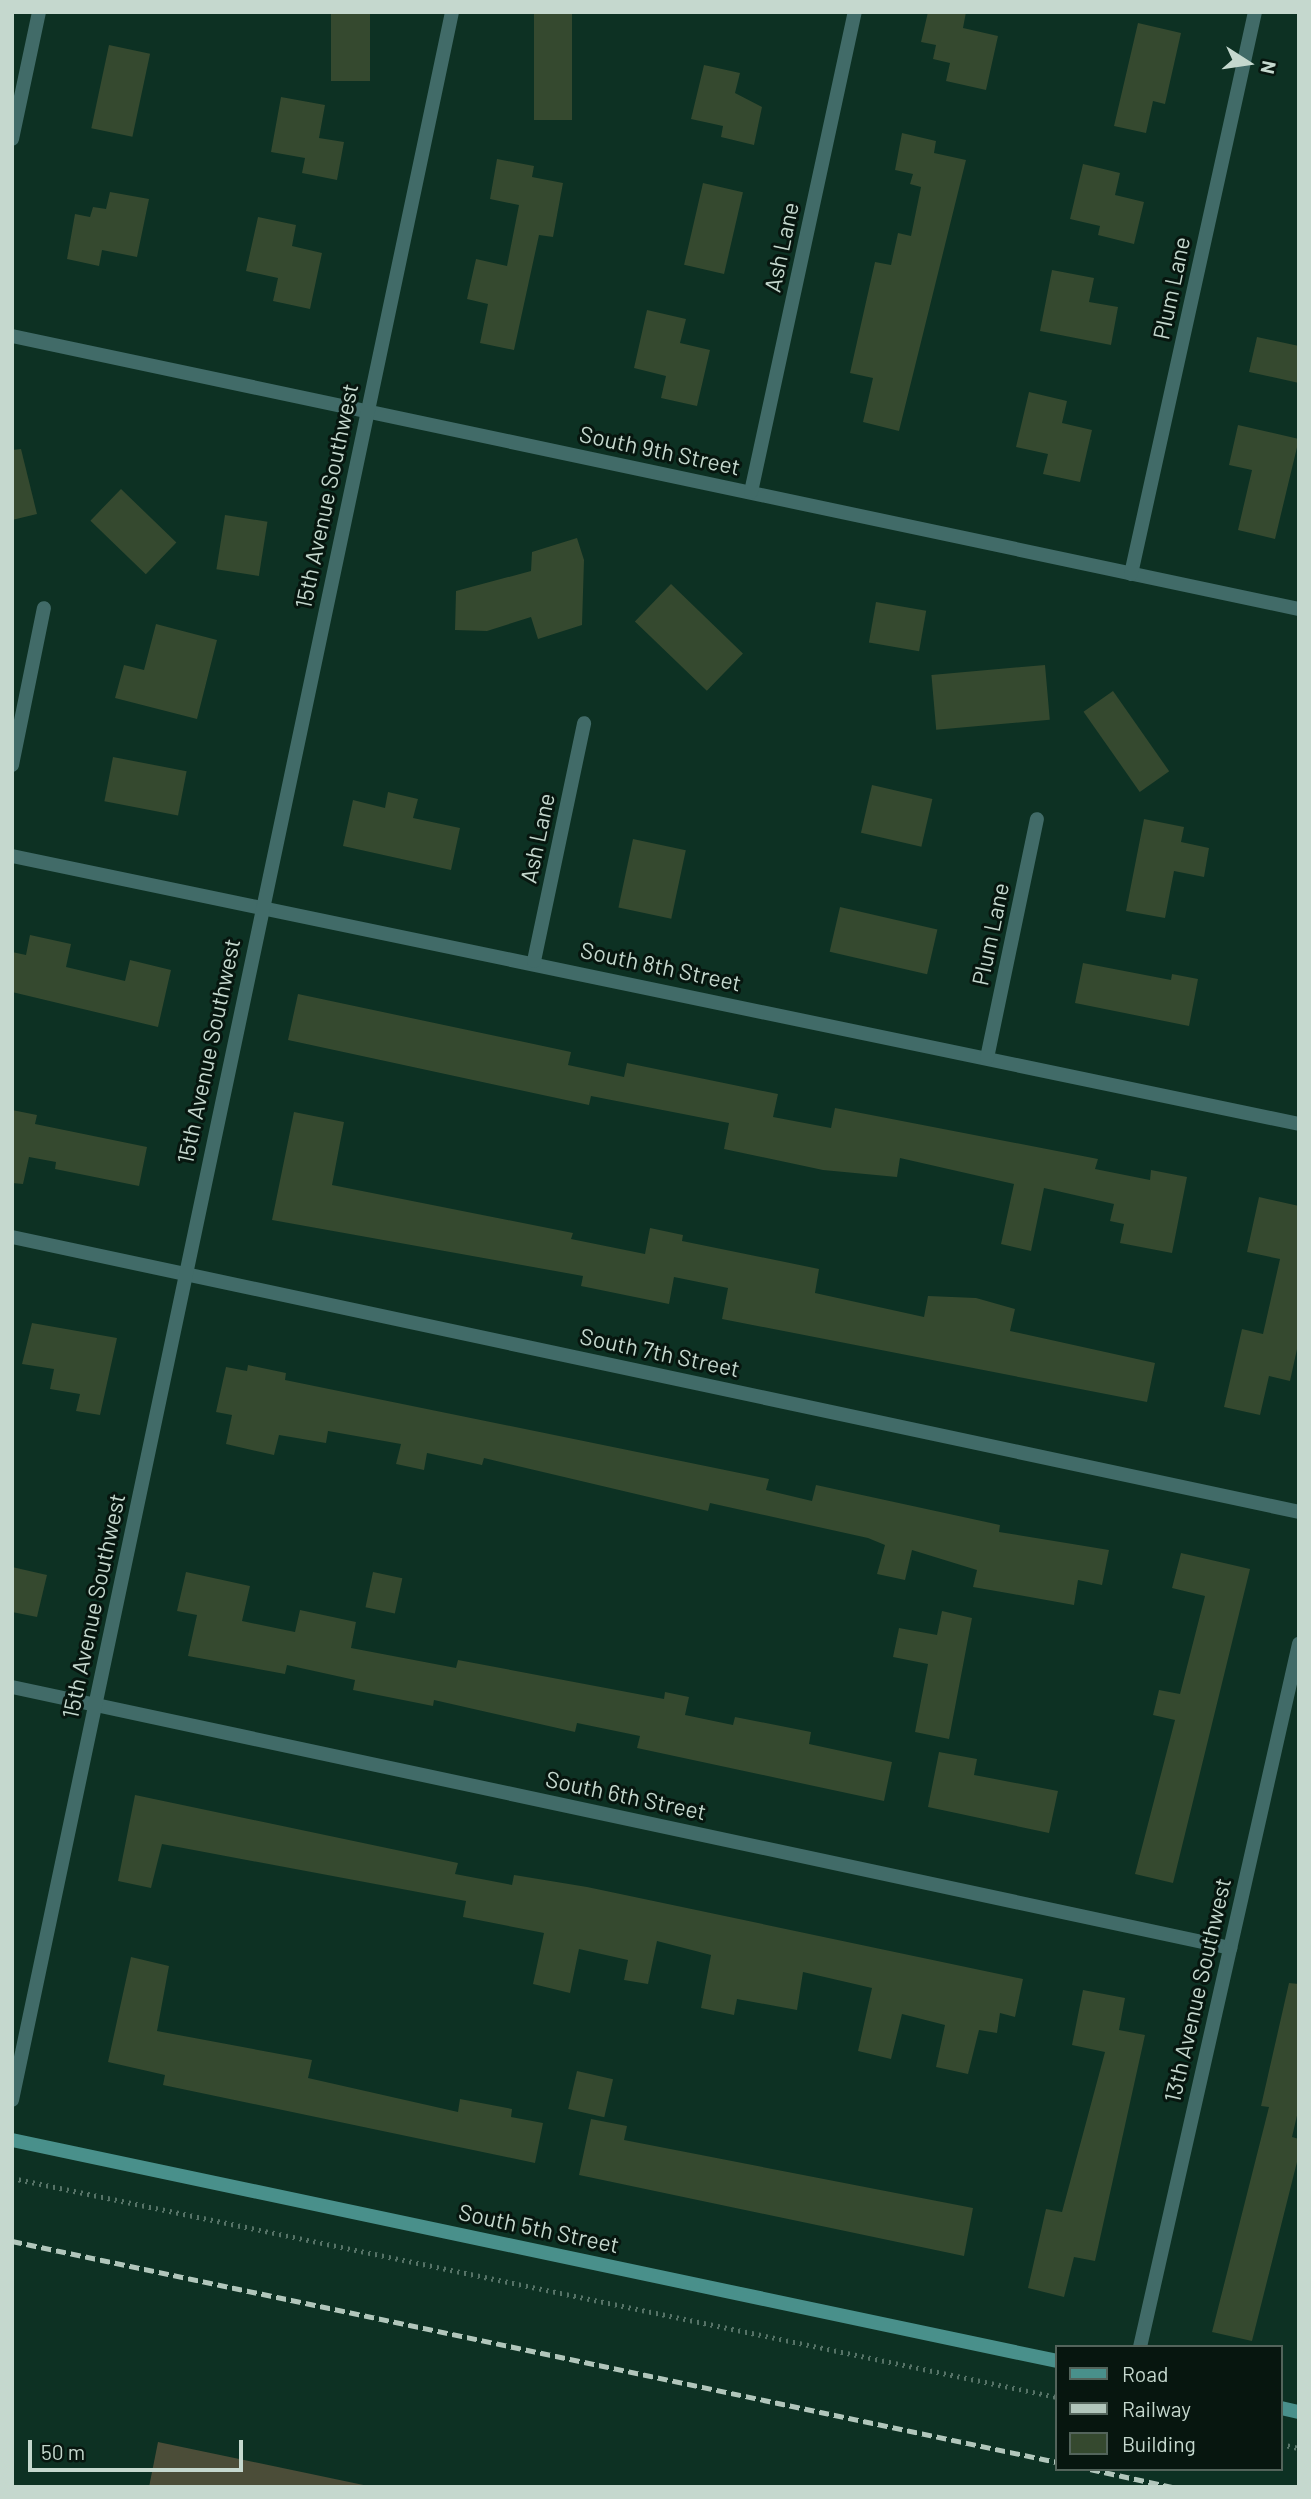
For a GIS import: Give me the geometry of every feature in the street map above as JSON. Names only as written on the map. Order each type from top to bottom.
[{"type":"main road","name":"South 5th Street","points":[[12,2140],[1056,2361]]},
{"type":"street","points":[[12,139],[40,12]]},
{"type":"street","name":"15th Avenue Southwest","points":[[12,2099],[261,907],[452,12]]},
{"type":"street","name":"Ash Lane","points":[[751,492],[855,12]]},
{"type":"street","name":"Plum Lane","points":[[1131,574],[1255,12]]},
{"type":"street","name":"South 9th Street","points":[[12,337],[1299,609]]},
{"type":"street","points":[[12,765],[44,608]]},
{"type":"street","name":"Ash Lane","points":[[534,961],[584,723]]},
{"type":"street","name":"Plum Lane","points":[[986,1058],[1037,819]]},
{"type":"street","name":"South 8th Street","points":[[12,856],[534,961],[1299,1124]]},
{"type":"street","name":"South 7th Street","points":[[12,1237],[1299,1512]]},
{"type":"street","name":"13th Avenue Southwest","points":[[1140,2345],[1299,1644]]},
{"type":"street","name":"South 6th Street","points":[[12,1687],[1230,1948]]},
{"type":"path","points":[[12,2178],[1056,2397]]},
{"type":"green space","points":[[158,2442],[373,2487],[149,2487]]},
{"type":"building","points":[[331,12],[370,12],[370,81],[331,81]]},
{"type":"building","points":[[534,12],[572,12],[572,120],[534,120]]},
{"type":"building","points":[[928,12],[966,12],[963,28],[998,36],[986,90],[946,81],[950,63],[933,59],[936,45],[921,42]]},
{"type":"building","points":[[1138,23],[1181,33],[1165,104],[1153,101],[1146,133],[1114,126]]},
{"type":"building","points":[[109,45],[150,54],[132,137],[91,128]]},
{"type":"building","points":[[704,65],[740,73],[735,93],[762,107],[754,145],[721,137],[723,126],[691,119]]},
{"type":"building","points":[[281,97],[325,105],[319,138],[344,142],[337,180],[302,173],[305,158],[271,152]]},
{"type":"building","points":[[902,133],[936,141],[934,153],[966,160],[899,431],[863,422],[873,378],[850,373],[875,262],[891,265],[898,233],[911,236],[921,187],[910,184],[913,174],[895,170]]},
{"type":"building","points":[[497,159],[534,166],[532,177],[563,183],[553,237],[539,235],[514,350],[480,343],[488,304],[467,299],[476,259],[507,266],[519,205],[490,199]]},
{"type":"building","points":[[1083,164],[1120,173],[1115,195],[1144,202],[1134,244],[1098,235],[1100,226],[1070,219]]},
{"type":"building","points":[[703,183],[743,192],[724,274],[684,265]]},
{"type":"building","points":[[110,192],[149,199],[137,257],[102,250],[99,266],[67,259],[75,214],[90,217],[93,207],[106,209]]},
{"type":"building","points":[[258,217],[296,225],[292,246],[322,253],[310,309],[273,301],[278,278],[246,271]]},
{"type":"building","points":[[1052,270],[1094,278],[1089,302],[1118,307],[1111,345],[1040,331]]},
{"type":"building","points":[[647,310],[686,319],[680,343],[710,350],[697,406],[661,398],[666,376],[634,368]]},
{"type":"building","points":[[1257,337],[1299,346],[1299,383],[1249,372]]},
{"type":"building","points":[[1029,392],[1067,401],[1062,423],[1092,430],[1080,482],[1043,474],[1048,454],[1016,447]]},
{"type":"building","points":[[1238,425],[1299,439],[1275,539],[1238,530],[1252,470],[1229,465]]},
{"type":"building","points":[[21,449],[37,514],[12,520],[12,450]]},
{"type":"building","points":[[121,489],[176,542],[146,574],[90,521]]},
{"type":"building","points":[[225,515],[267,522],[259,576],[216,569]]},
{"type":"building","points":[[577,538],[584,560],[582,625],[538,639],[531,617],[487,631],[455,630],[456,591],[531,571],[532,552]]},
{"type":"building","points":[[671,584],[743,653],[707,691],[635,621]]},
{"type":"building","points":[[876,602],[926,611],[919,651],[869,642]]},
{"type":"building","points":[[156,624],[217,640],[197,719],[115,698],[124,665],[144,670]]},
{"type":"building","points":[[1045,665],[1050,720],[936,730],[931,675]]},
{"type":"building","points":[[1113,691],[1169,771],[1140,792],[1084,712]]},
{"type":"building","points":[[113,757],[187,771],[178,815],[104,801]]},
{"type":"building","points":[[872,785],[932,799],[921,847],[861,833]]},
{"type":"building","points":[[388,792],[418,799],[413,818],[460,828],[451,870],[343,846],[353,800],[385,808]]},
{"type":"building","points":[[1144,819],[1184,827],[1181,842],[1209,848],[1204,877],[1174,871],[1165,918],[1126,911]]},
{"type":"building","points":[[633,839],[686,850],[671,919],[618,907]]},
{"type":"building","points":[[840,907],[937,929],[927,974],[830,952]]},
{"type":"building","points":[[30,935],[71,944],[66,967],[125,981],[130,960],[171,970],[158,1027],[12,992],[12,952],[26,955]]},
{"type":"building","points":[[1083,963],[1171,980],[1172,974],[1198,979],[1189,1026],[1075,1003]]},
{"type":"building","points":[[298,994],[571,1052],[568,1065],[624,1077],[627,1063],[778,1094],[773,1117],[831,1128],[835,1108],[1098,1159],[1095,1169],[1150,1180],[1151,1170],[1187,1177],[1172,1253],[1120,1243],[1124,1224],[1110,1221],[1114,1204],[1044,1188],[1031,1251],[1001,1244],[1014,1184],[900,1158],[897,1177],[823,1170],[724,1149],[729,1123],[591,1096],[589,1105],[288,1040]]},
{"type":"building","points":[[12,1110],[37,1115],[35,1124],[147,1147],[139,1186],[55,1169],[56,1162],[29,1157],[23,1184],[12,1183]]},
{"type":"building","points":[[294,1112],[344,1122],[332,1185],[573,1233],[571,1239],[645,1254],[650,1228],[683,1235],[682,1241],[819,1269],[815,1293],[924,1317],[928,1296],[976,1298],[1015,1309],[1010,1331],[1155,1363],[1147,1402],[722,1319],[728,1288],[674,1277],[669,1304],[581,1286],[583,1276],[272,1220]]},
{"type":"building","points":[[1259,1197],[1299,1206],[1299,1340],[1290,1381],[1269,1376],[1260,1415],[1224,1407],[1242,1329],[1263,1334],[1280,1259],[1247,1252]]},
{"type":"building","points":[[32,1323],[117,1338],[100,1415],[76,1411],[80,1394],[50,1389],[54,1369],[22,1364]]},
{"type":"building","points":[[248,1365],[286,1373],[285,1380],[769,1479],[766,1490],[812,1501],[816,1485],[1000,1525],[999,1532],[1109,1550],[1102,1585],[1078,1580],[1074,1605],[973,1587],[977,1570],[912,1550],[905,1580],[877,1574],[885,1545],[868,1538],[710,1503],[708,1511],[484,1458],[482,1465],[427,1453],[424,1470],[396,1464],[401,1444],[328,1431],[326,1443],[279,1435],[274,1455],[226,1444],[232,1415],[216,1412],[226,1367],[247,1371]]},
{"type":"building","points":[[1181,1553],[1250,1569],[1173,1883],[1135,1874],[1175,1720],[1153,1715],[1159,1690],[1180,1694],[1205,1596],[1172,1588]]},
{"type":"building","points":[[12,1567],[47,1575],[37,1617],[12,1612]]},
{"type":"building","points":[[186,1572],[250,1586],[242,1621],[295,1632],[300,1610],[356,1622],[351,1648],[456,1668],[458,1660],[664,1699],[665,1692],[689,1697],[685,1715],[733,1725],[735,1717],[811,1732],[809,1744],[892,1762],[884,1801],[637,1748],[640,1736],[577,1723],[575,1732],[434,1700],[433,1706],[353,1690],[355,1680],[287,1665],[285,1674],[188,1656],[197,1615],[177,1611]]},
{"type":"building","points":[[373,1572],[402,1578],[395,1613],[366,1607]]},
{"type":"building","points":[[942,1611],[972,1618],[949,1739],[915,1732],[928,1664],[893,1657],[899,1628],[937,1635]]},
{"type":"building","points":[[939,1752],[977,1759],[974,1775],[1058,1791],[1049,1833],[928,1807]]},
{"type":"building","points":[[135,1795],[458,1863],[455,1874],[512,1885],[514,1875],[587,1887],[1023,1979],[1015,2017],[1000,2013],[997,2033],[979,2030],[968,2074],[936,2067],[945,2025],[902,2014],[891,2059],[858,2051],[872,1988],[803,1972],[797,2010],[737,1999],[734,2015],[701,2008],[711,1955],[657,1941],[648,1984],[624,1980],[628,1960],[579,1949],[570,1993],[533,1984],[544,1933],[463,1917],[466,1901],[162,1844],[151,1888],[118,1881]]},
{"type":"building","points":[[131,1957],[169,1966],[157,2031],[312,2060],[308,2078],[458,2112],[460,2099],[512,2109],[511,2117],[543,2123],[535,2163],[163,2085],[165,2075],[108,2062]]},
{"type":"building","points":[[1289,1983],[1299,1984],[1299,2107],[1292,2137],[1299,2139],[1299,2154],[1252,2341],[1212,2332],[1269,2107],[1261,2106]]},
{"type":"building","points":[[1083,1990],[1125,1998],[1119,2030],[1145,2035],[1095,2261],[1074,2257],[1064,2297],[1028,2288],[1046,2209],[1062,2212],[1105,2052],[1072,2045]]},
{"type":"building","points":[[577,2071],[613,2079],[604,2117],[568,2109]]},
{"type":"building","points":[[591,2119],[627,2126],[624,2140],[973,2208],[964,2256],[579,2175]]},
{"type":"railway","points":[[12,2241],[1056,2462]]},
{"type":"railway","points":[[1099,2471],[1172,2487]]}]
